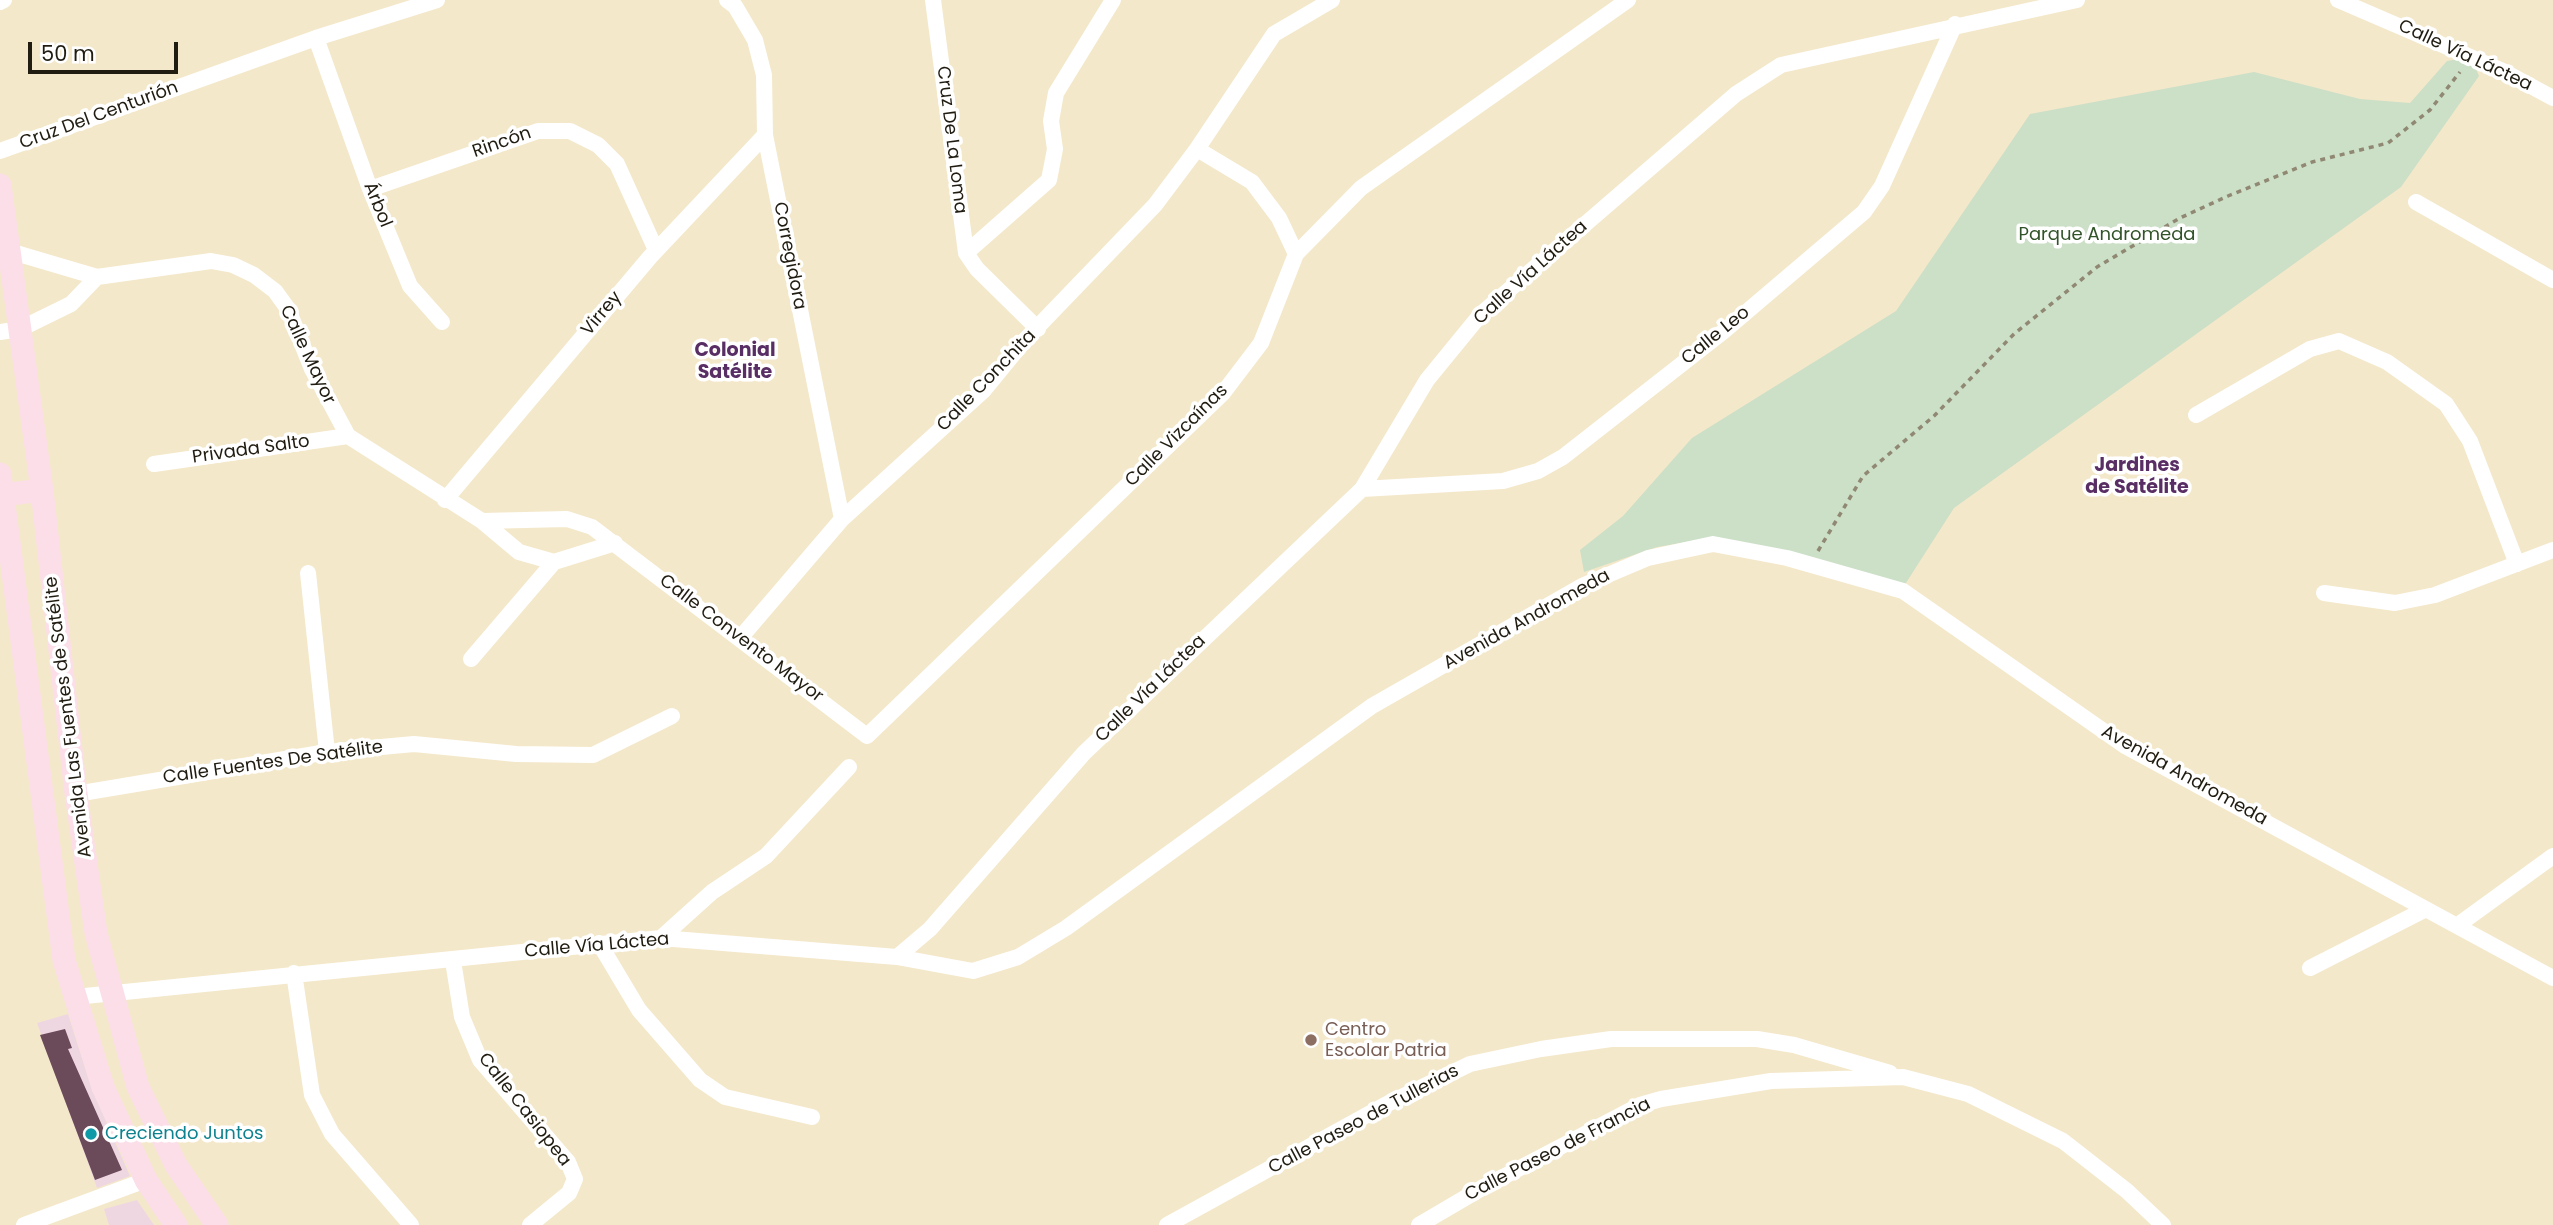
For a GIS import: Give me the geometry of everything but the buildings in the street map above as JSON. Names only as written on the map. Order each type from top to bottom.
[{"type":"main road","name":"Avenida Las Fuentes de Satélite","points":[[0,185],[9,251],[10,330],[42,490],[76,794],[96,933],[138,1087],[176,1165],[217,1225]]},
{"type":"main road","name":"Avenida Las Fuentes de Satélite","points":[[1,484],[64,960],[103,1087],[146,1180],[176,1225]]},
{"type":"main road","points":[[1,484],[42,490]]},
{"type":"street","name":"Cruz Del Centurión","points":[[0,151],[316,38],[437,0]]},
{"type":"street","name":"Corregidora","points":[[727,0],[735,6],[755,40],[764,75],[765,135],[842,519]]},
{"type":"street","name":"Cruz De La Loma","points":[[933,0],[966,253]]},
{"type":"street","points":[[1038,329],[983,274],[966,253],[1049,180],[1055,149],[1051,121],[1056,93],[1113,0]]},
{"type":"street","name":"Calle Conchita","points":[[741,638],[842,519],[984,390],[1155,205],[1197,149],[1274,34],[1332,0]]},
{"type":"street","name":"Calle Vizcaínas","points":[[867,736],[1223,393],[1261,343],[1296,254],[1361,188],[1628,0]]},
{"type":"street","name":"Calle Vía Láctea","points":[[75,997],[661,938],[897,957],[930,929],[1084,753],[1362,489],[1427,380],[1480,314],[1735,94],[1782,65],[1955,24],[2077,0]]},
{"type":"street","name":"Calle Vía Láctea","points":[[2338,0],[2471,57],[2553,98]]},
{"type":"street","name":"Calle Leo","points":[[1362,489],[1503,481],[1538,471],[1563,457],[1702,348],[1864,212],[1882,186],[1955,24]]},
{"type":"street","name":"Árbol","points":[[316,38],[370,189],[410,286],[442,322]]},
{"type":"street","name":"Rincón","points":[[370,189],[538,131],[570,131],[598,145],[617,164],[656,250]]},
{"type":"street","name":"Virrey","points":[[445,500],[656,250],[765,135]]},
{"type":"street","points":[[1197,149],[1252,182],[1279,218],[1296,254]]},
{"type":"street","points":[[2416,202],[2553,280]]},
{"type":"street","name":"Calle Mayor","points":[[9,251],[57,262],[97,277],[211,261],[233,265],[254,275],[275,291],[288,309],[312,369],[348,436]]},
{"type":"street","points":[[10,330],[71,304],[97,277]]},
{"type":"street","points":[[2196,415],[2310,349],[2339,341],[2387,362],[2446,404],[2470,441],[2517,564]]},
{"type":"street","name":"Calle Convento Mayor","points":[[348,436],[445,500],[482,520],[519,552],[554,562]]},
{"type":"street","name":"Privada Salto","points":[[154,464],[348,436]]},
{"type":"street","name":"Calle Convento Mayor","points":[[482,520],[567,519],[592,527],[867,736]]},
{"type":"street","points":[[471,659],[554,562],[615,543]]},
{"type":"street","name":"Avenida Andromeda","points":[[897,957],[973,971],[1018,957],[1066,928],[1372,706],[1584,584],[1647,558],[1713,544],[1810,564],[1903,591],[2125,747],[2553,978]]},
{"type":"street","points":[[2324,593],[2395,603],[2435,595],[2553,551]]},
{"type":"street","points":[[308,573],[327,752]]},
{"type":"street","name":"Calle Fuentes De Satélite","points":[[76,794],[327,752],[414,744],[516,754],[593,755],[671,716]]},
{"type":"street","points":[[661,938],[712,892],[766,856],[849,767]]},
{"type":"street","points":[[2458,925],[2553,856]]},
{"type":"street","points":[[2309,968],[2426,909]]},
{"type":"street","points":[[599,943],[639,1010],[700,1080],[725,1097],[812,1117]]},
{"type":"street","name":"Calle Casiopea","points":[[453,961],[462,1017],[480,1060],[568,1162],[575,1179],[569,1194],[530,1225]]},
{"type":"street","points":[[294,973],[312,1095],[332,1134],[411,1225]]},
{"type":"street","name":"Calle Paseo de Tullerias","points":[[1167,1225],[1385,1105],[1470,1064],[1541,1049],[1611,1039],[1757,1039],[1794,1045],[1903,1077]]},
{"type":"street","name":"Calle Paseo de Francia","points":[[1419,1225],[1482,1188],[1640,1105],[1661,1099],[1771,1081],[1903,1077],[1968,1094],[2063,1142],[2127,1191],[2163,1225]]},
{"type":"street","points":[[24,1225],[146,1180]]},
{"type":"path","points":[[1810,564],[1863,476],[1934,416],[2014,334],[2097,267],[2179,218],[2228,196],[2312,162],[2388,143],[2430,110],[2471,57]]},
{"type":"shaded area","points":[[68,1014],[92,1089],[130,1176],[97,1188],[37,1023]]},
{"type":"shaded area","points":[[137,1200],[154,1225],[109,1225],[104,1209]]},
{"type":"green space","name":"Parque Andromeda","points":[[2471,57],[2479,76],[2401,187],[1954,508],[1904,586],[1717,537],[1657,547],[1584,572],[1580,550],[1623,516],[1692,438],[1896,311],[2030,114],[2254,72],[2360,99],[2410,103],[2447,61]]},
{"type":"place","name":"Centro Escolar Patria","points":[[1311,1040]]},
{"type":"place","name":"Creciendo Juntos","points":[[91,1134]]},
{"type":"district","name":"Colonial Satélite","points":[[735,362]]},
{"type":"district","name":"Jardines de Satélite","points":[[2137,477]]}]
